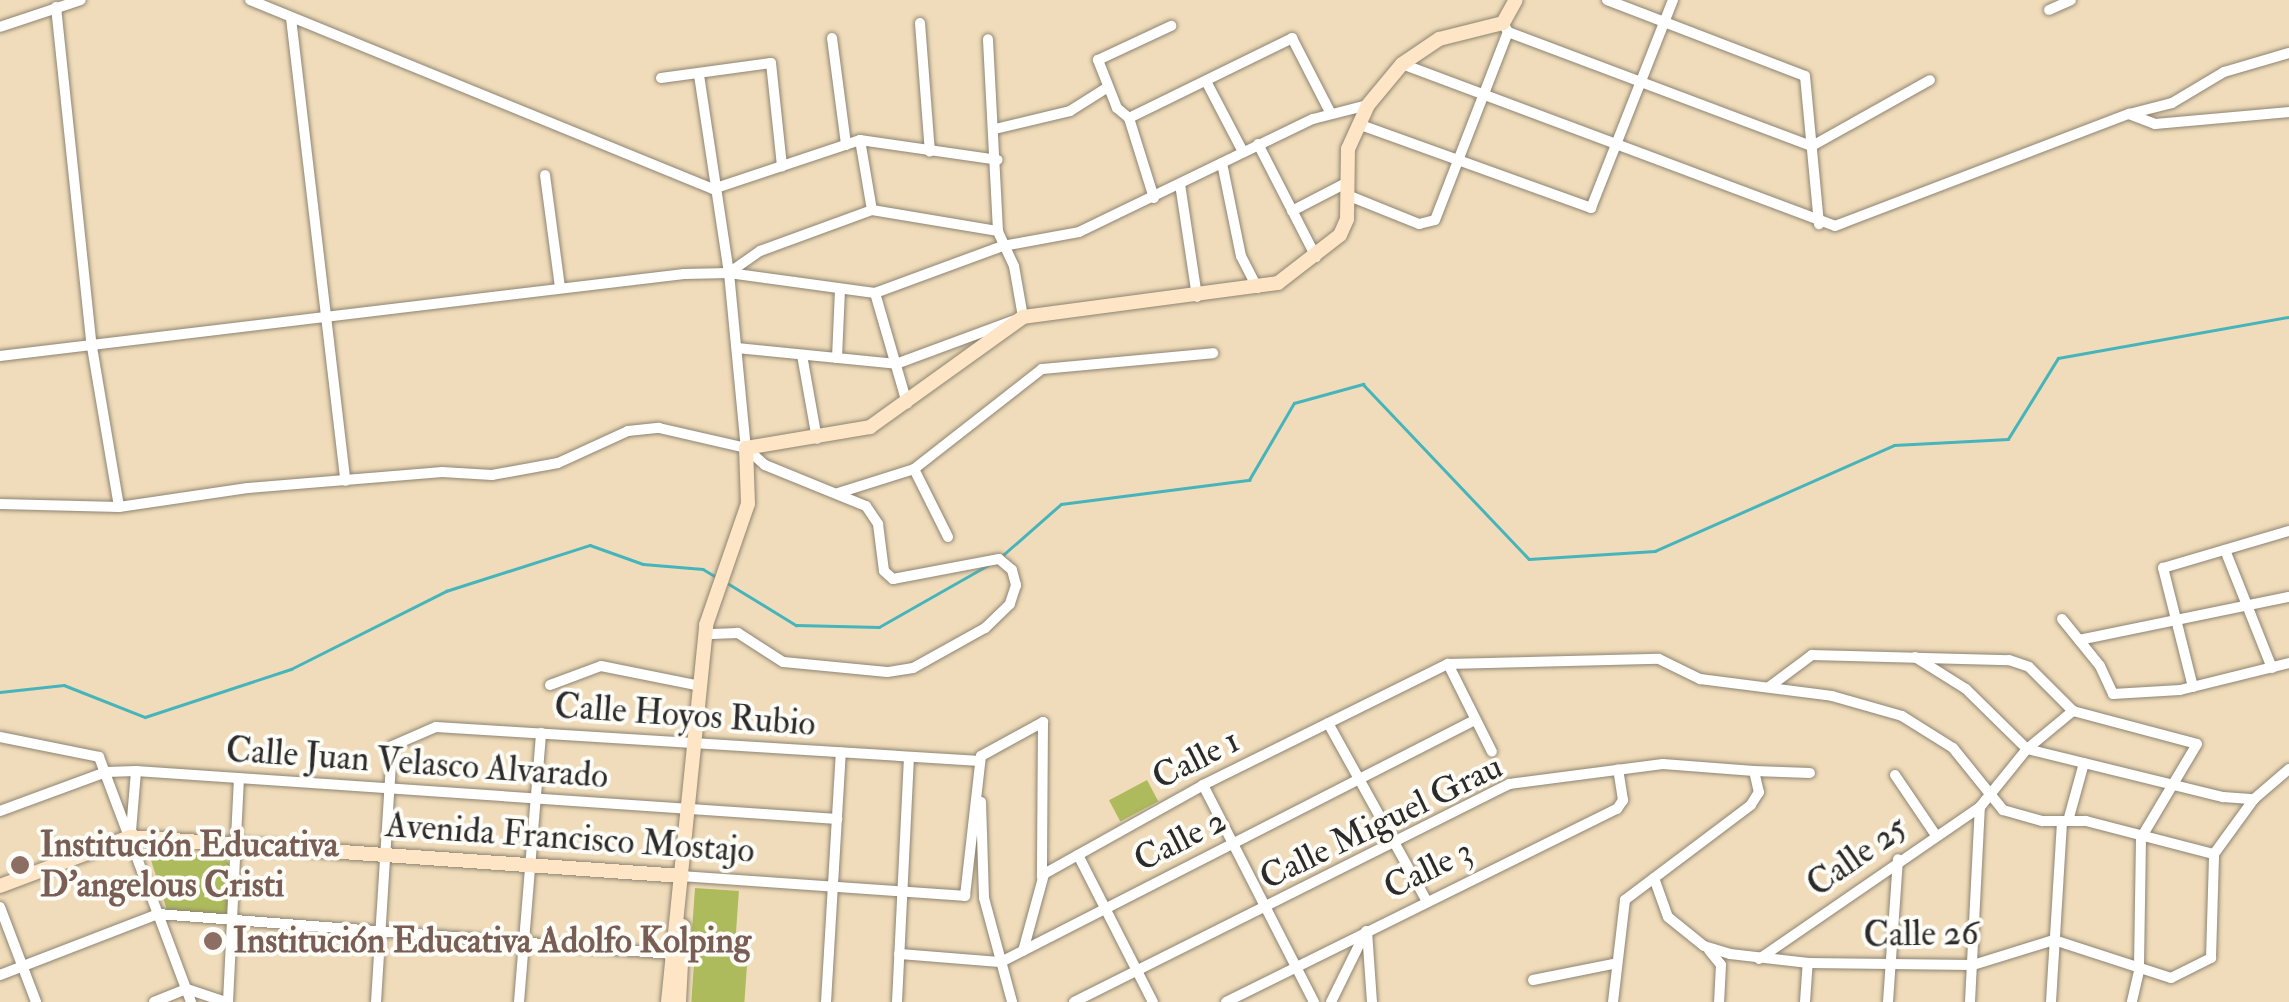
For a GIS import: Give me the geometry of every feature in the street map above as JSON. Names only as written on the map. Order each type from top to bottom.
[{"type":"street","points":[[0,27],[81,0]]},
{"type":"street","points":[[250,0],[713,190],[860,140],[998,160]]},
{"type":"street","points":[[1292,211],[1348,188],[1426,224],[1435,220],[1516,0]]},
{"type":"street","points":[[1607,0],[1806,76],[1819,224]]},
{"type":"street","points":[[1358,124],[1591,208],[1672,0]]},
{"type":"street","points":[[2049,10],[2072,0]]},
{"type":"street","points":[[56,7],[92,347],[119,508]]},
{"type":"street","points":[[291,18],[345,480]]},
{"type":"street","points":[[920,23],[930,152]]},
{"type":"street","points":[[1154,198],[1130,118],[1108,88],[1098,60],[1172,26]]},
{"type":"street","points":[[737,348],[896,364],[1023,316],[1257,288],[1317,258],[1340,235],[1358,124],[1368,105],[1402,64],[1439,39],[1506,28],[1812,146],[1930,80]]},
{"type":"street","points":[[832,38],[846,144]]},
{"type":"street","points":[[1130,118],[1292,38],[1331,114]]},
{"type":"street","points":[[988,39],[998,160],[998,231],[1014,266],[1023,316]]},
{"type":"street","points":[[1402,64],[1819,224],[1846,224],[2129,114],[2172,104],[2224,72],[2289,53]]},
{"type":"street","points":[[661,78],[771,63],[782,166]]},
{"type":"street","points":[[668,1002],[705,634],[750,495],[729,272],[713,190],[699,75]]},
{"type":"street","points":[[1206,83],[1243,152]]},
{"type":"street","points":[[995,129],[1070,111],[1108,88]]},
{"type":"street","points":[[0,356],[560,288],[729,272],[875,293],[1002,246],[1080,232],[1258,144],[1331,114],[1368,105]]},
{"type":"street","points":[[2129,114],[2155,124],[2289,112]]},
{"type":"street","points":[[860,140],[872,210]]},
{"type":"street","points":[[1258,144],[1317,258]]},
{"type":"street","points":[[1222,163],[1242,256],[1257,288]]},
{"type":"street","points":[[545,176],[560,288]]},
{"type":"street","points":[[1180,184],[1196,297]]},
{"type":"street","points":[[729,272],[760,251],[872,210],[998,231]]},
{"type":"street","points":[[836,358],[840,289]]},
{"type":"street","points":[[875,293],[907,403]]},
{"type":"street","points":[[0,504],[119,508],[345,480],[442,472],[492,475],[558,463],[616,435],[659,428],[746,448],[817,439],[870,427],[1023,316]]},
{"type":"street","points":[[837,494],[914,469],[1042,369],[1213,352]]},
{"type":"street","points":[[802,354],[817,439]]},
{"type":"street","points":[[705,634],[738,634],[782,662],[888,672],[913,668],[955,647],[1010,604],[1012,570],[999,559],[893,579],[880,557],[874,514],[837,494],[765,465],[746,448]]},
{"type":"street","points":[[914,469],[948,537]]},
{"type":"street","points":[[2193,687],[2163,568],[2289,531]]},
{"type":"street","points":[[2225,550],[2272,668]]},
{"type":"street","points":[[2079,640],[2177,624],[2289,597]]},
{"type":"street","points":[[2062,619],[2112,694],[2193,687],[2289,663]]},
{"type":"street","points":[[1769,687],[1812,655],[2010,660],[2029,667],[2073,710],[2196,744],[2141,838],[2139,970],[2132,1002]]},
{"type":"street","points":[[1913,655],[1966,688],[2027,750],[2170,785],[2254,799]]},
{"type":"street","points":[[1492,752],[1448,664],[1659,660],[1700,679],[1769,687],[1902,716],[1953,748],[1984,803],[1970,1002]]},
{"type":"street","name":"Calle 1","points":[[1042,876],[1202,784],[1448,664]]},
{"type":"street","points":[[550,684],[602,666],[700,686]]},
{"type":"street","points":[[1984,803],[2027,750],[2073,710]]},
{"type":"street","name":"Calle 2","points":[[1001,962],[1475,720]]},
{"type":"street","points":[[1012,1002],[984,898],[980,761],[1043,722],[1042,876],[1022,951]]},
{"type":"street","points":[[1328,723],[1426,900]]},
{"type":"street","name":"Calle Hoyos Rubio","points":[[388,789],[392,746],[436,727],[980,761]]},
{"type":"street","points":[[519,1002],[540,734]]},
{"type":"street","points":[[0,737],[99,757],[192,1002]]},
{"type":"street","points":[[826,1002],[842,752]]},
{"type":"street","points":[[897,1002],[909,757]]},
{"type":"street","name":"Avenida Francisco Mostajo","points":[[0,886],[130,837],[966,896],[980,761]]},
{"type":"street","points":[[2051,1002],[2065,821],[2084,763]]},
{"type":"street","name":"Calle Miguel Grau","points":[[1074,1002],[1509,784],[1663,764],[1810,773]]},
{"type":"street","points":[[2054,940],[2139,970],[2182,976],[2212,956],[2214,854],[2254,799],[2289,768]]},
{"type":"street","name":"Calle 3","points":[[1231,1001],[1426,900],[1620,808],[1618,769]]},
{"type":"street","name":"Calle Juan Velasco Alvarado","points":[[0,811],[106,772],[136,772],[837,819]]},
{"type":"street","points":[[130,837],[136,772]]},
{"type":"street","points":[[1613,1002],[1613,964],[1625,900],[1751,804],[1759,792],[1754,772]]},
{"type":"street","points":[[1894,776],[1934,834]]},
{"type":"street","points":[[154,1002],[187,989],[227,1002],[239,778]]},
{"type":"street","points":[[1202,784],[1314,1002]]},
{"type":"street","points":[[376,1002],[388,789]]},
{"type":"street","points":[[1984,803],[2214,854]]},
{"type":"street","name":"Calle 25","points":[[1758,959],[1984,803]]},
{"type":"street","points":[[1042,848],[1064,863]]},
{"type":"street","points":[[1078,855],[1152,1002]]},
{"type":"street","points":[[1888,1002],[1898,860]]},
{"type":"street","points":[[679,1002],[682,876]]},
{"type":"street","name":"Calle 26","points":[[1654,878],[1668,917],[1704,946],[1758,959],[1973,965],[2054,940]]},
{"type":"street","points":[[0,907],[36,1002]]},
{"type":"street","points":[[0,975],[158,914],[233,924],[672,954]]},
{"type":"street","points":[[1331,1002],[1366,930]]},
{"type":"street","points":[[1366,930],[1372,1002]]},
{"type":"street","points":[[1704,946],[1721,965],[1719,1002]]},
{"type":"street","points":[[899,954],[1001,962]]},
{"type":"street","points":[[1805,1002],[1808,962]]},
{"type":"street","points":[[1533,980],[1613,964]]},
{"type":"green space","points":[[1147,780],[1158,801],[1120,821],[1109,800]]},
{"type":"green space","points":[[148,851],[224,857],[230,866],[227,914],[222,919],[168,913]]},
{"type":"green space","points":[[695,888],[739,891],[735,943],[691,940]]},
{"type":"green space","points":[[695,949],[748,953],[744,1002],[691,1002]]},
{"type":"waterway","points":[[1003,555],[1061,504],[1249,480],[1294,403],[1363,384],[1529,559],[1655,551],[1894,445],[2008,439],[2058,358],[2289,317]]},
{"type":"waterway","points":[[0,692],[64,685],[145,717],[291,669],[446,591],[590,545],[643,564],[703,569],[718,578]]},
{"type":"waterway","points":[[729,584],[796,625],[879,627],[988,565]]},
{"type":"place","name":"Institución Educativa D'angelous Cristi","points":[[20,865]]},
{"type":"place","name":"Institución Educativa Adolfo Kolping","points":[[213,941]]}]
